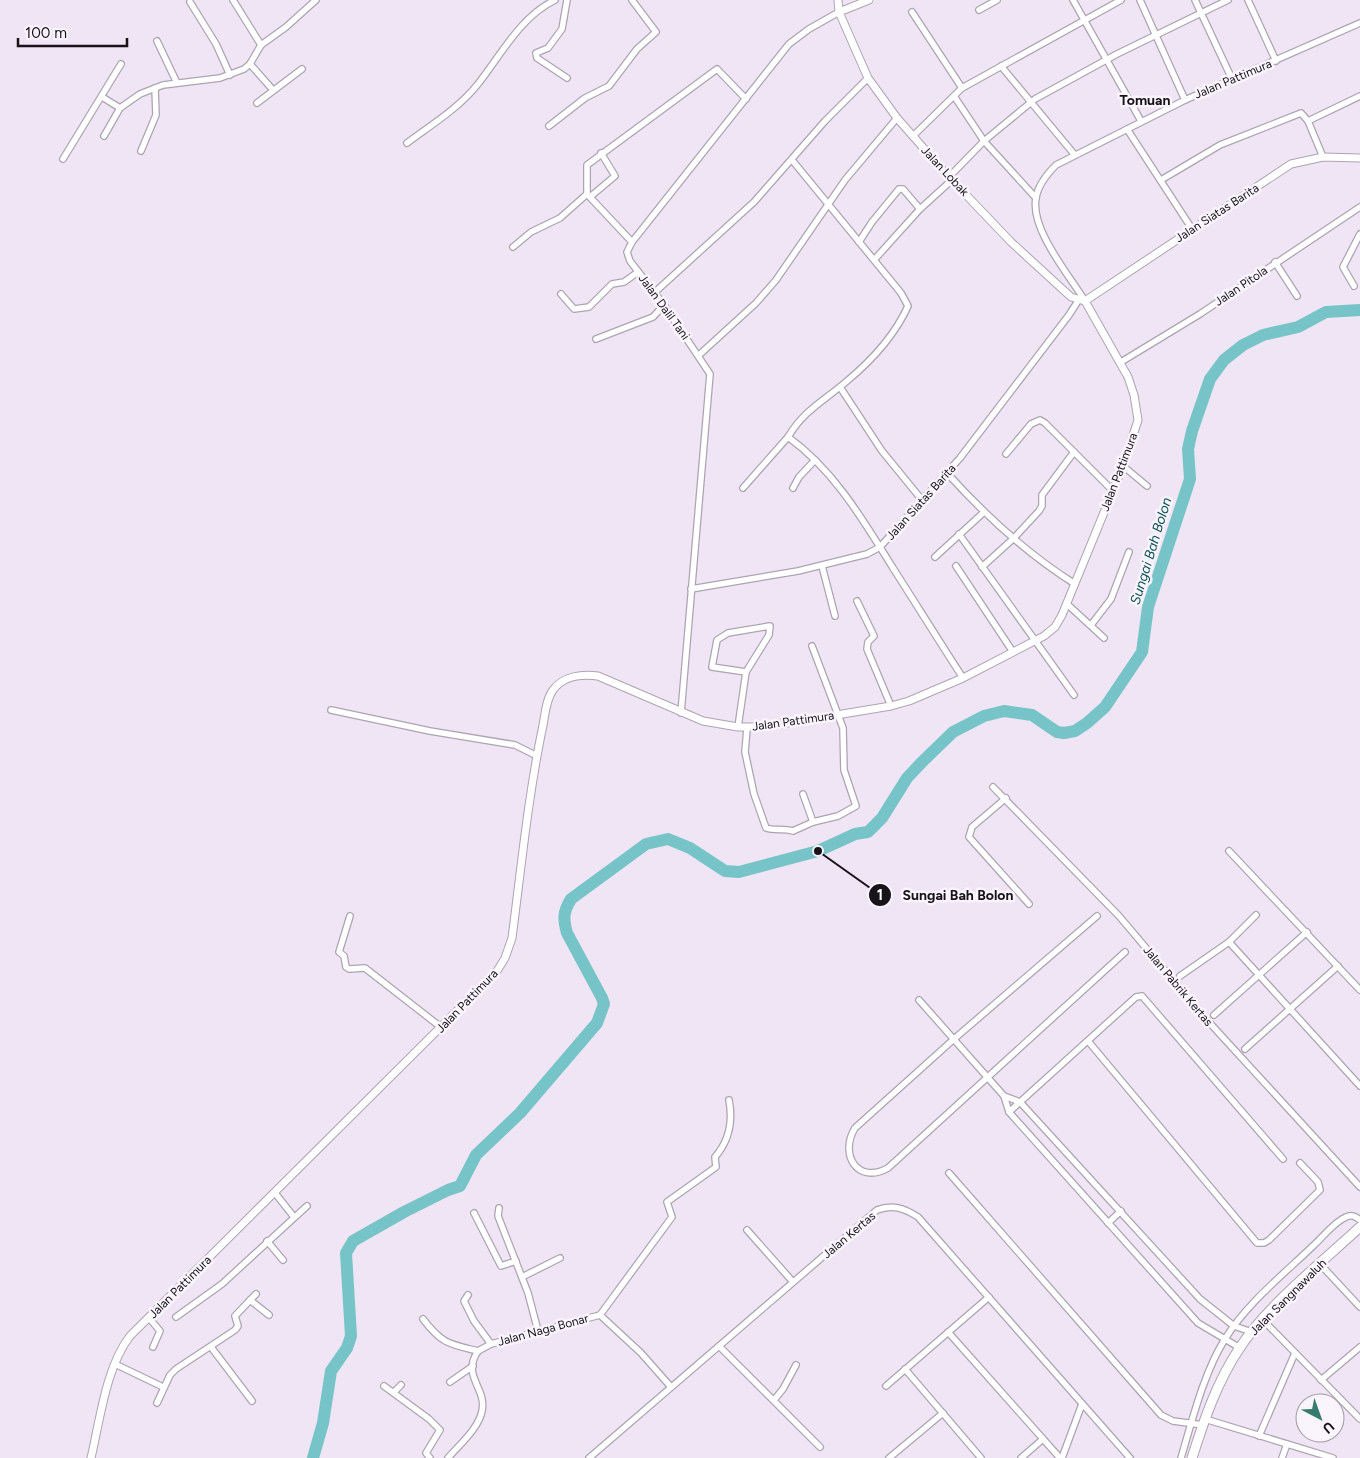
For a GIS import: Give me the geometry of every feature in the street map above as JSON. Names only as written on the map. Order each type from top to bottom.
[{"type":"main road","name":"Jalan Sangnawaluh","points":[[1192,1458],[1204,1422],[1227,1367],[1240,1348],[1263,1320],[1360,1227]]},
{"type":"street","points":[[233,0],[260,45]]},
{"type":"street","points":[[104,136],[120,108],[132,98],[154,88],[230,75],[250,64],[260,45],[286,27],[316,0]]},
{"type":"street","points":[[407,143],[464,98],[477,85],[525,22],[536,11],[555,0]]},
{"type":"street","points":[[567,0],[562,29],[548,48],[536,53],[538,58],[568,78]]},
{"type":"street","points":[[549,126],[585,98],[607,88],[637,49],[656,32],[632,0]]},
{"type":"street","name":"Jalan Lobak","points":[[838,0],[839,12],[868,78],[897,118],[951,179],[1011,242],[1071,297],[1081,301]]},
{"type":"street","points":[[746,99],[717,69],[586,167],[588,195],[632,242],[746,99],[789,44],[809,29],[839,12],[869,0]]},
{"type":"street","points":[[978,10],[997,0]]},
{"type":"street","points":[[1073,0],[1141,121]]},
{"type":"street","points":[[913,136],[962,88],[1121,0]]},
{"type":"street","points":[[1140,0],[1185,100]]},
{"type":"street","points":[[1195,0],[1232,79]]},
{"type":"street","points":[[874,260],[920,208],[951,179],[984,141],[1031,102],[1107,60],[1228,0]]},
{"type":"street","points":[[1248,0],[1276,61]]},
{"type":"street","points":[[190,2],[216,44],[230,75]]},
{"type":"street","points":[[912,12],[962,88]]},
{"type":"street","name":"Jalan Pattimura","points":[[91,1458],[115,1364],[124,1344],[488,982],[505,958],[512,938],[537,754],[548,700],[553,690],[570,678],[582,675],[598,676],[703,721],[747,728],[891,706],[924,696],[1013,652],[1055,627],[1067,604],[1113,491],[1138,420],[1134,395],[1121,362],[1081,301],[1042,234],[1037,218],[1036,198],[1048,173],[1056,165],[1074,154],[1141,121],[1360,23]]},
{"type":"street","points":[[157,40],[177,83]]},
{"type":"street","points":[[63,159],[121,64]]},
{"type":"street","points":[[250,64],[273,90]]},
{"type":"street","points":[[1001,66],[1074,154]]},
{"type":"street","points":[[258,103],[302,69]]},
{"type":"street","points":[[654,293],[754,202],[825,121],[868,78]]},
{"type":"street","points":[[141,151],[156,115],[154,88]]},
{"type":"street","points":[[954,96],[984,141],[1036,198]]},
{"type":"street","points":[[1308,121],[1360,96]]},
{"type":"street","points":[[102,97],[120,108]]},
{"type":"street","points":[[1161,180],[1220,145],[1301,114],[1308,121],[1323,157]]},
{"type":"street","points":[[699,356],[756,303],[776,280],[871,147],[897,118]]},
{"type":"street","points":[[1127,129],[1192,229]]},
{"type":"street","points":[[513,247],[531,232],[560,218],[615,176],[601,154]]},
{"type":"street","name":"Jalan Siatas Barita","points":[[691,589],[763,578],[822,566],[867,554],[880,547],[947,473],[1081,301],[1291,164],[1302,160],[1323,157],[1360,158]]},
{"type":"street","points":[[743,488],[788,437],[804,414],[840,387],[874,356],[908,306],[907,301],[792,160]]},
{"type":"street","points":[[859,242],[872,222],[900,189],[903,189],[920,208]]},
{"type":"street","name":"Jalan Pitola","points":[[1121,362],[1200,314],[1275,262],[1360,207]]},
{"type":"street","points":[[1354,286],[1343,267],[1360,234]]},
{"type":"street","name":"Jalan Dalil Tani","points":[[632,242],[628,256],[708,368],[710,381],[698,496],[681,713]]},
{"type":"street","points":[[1275,262],[1297,296]]},
{"type":"street","points":[[561,294],[574,308],[584,309],[599,300],[612,284],[624,282],[638,272]]},
{"type":"street","points":[[596,339],[653,317],[664,305]]},
{"type":"street","points":[[840,387],[882,451],[922,500]]},
{"type":"street","points":[[1006,454],[1031,424],[1040,420],[1113,491]]},
{"type":"street","points":[[788,437],[815,460],[835,481],[880,547],[963,678]]},
{"type":"street","points":[[982,567],[1014,538],[1041,508],[1042,495],[1074,452]]},
{"type":"street","points":[[793,488],[799,477],[815,460]]},
{"type":"street","points":[[1123,466],[1147,486]]},
{"type":"street","points":[[947,473],[983,513],[1037,558],[1075,584]]},
{"type":"street","points":[[935,557],[983,513]]},
{"type":"street","points":[[959,534],[1033,641],[1074,695]]},
{"type":"street","points":[[1091,625],[1111,598],[1130,552]]},
{"type":"street","points":[[822,566],[835,616]]},
{"type":"street","points":[[956,566],[1013,652]]},
{"type":"street","points":[[857,601],[874,636],[868,642],[867,648],[891,706]]},
{"type":"street","points":[[1067,604],[1104,638]]},
{"type":"street","points":[[738,727],[746,672],[769,636],[770,626],[728,633],[717,640],[712,667],[746,672]]},
{"type":"street","points":[[747,728],[745,752],[754,794],[766,828],[775,830],[786,828],[793,831],[813,822],[838,816],[856,806],[844,770],[843,728],[812,646]]},
{"type":"street","points":[[331,710],[430,731],[515,745],[537,754]]},
{"type":"street","name":"Jalan Pabrik Kertas","points":[[994,787],[1119,916],[1207,1020],[1360,1187]]},
{"type":"street","points":[[803,794],[813,822]]},
{"type":"street","points":[[1006,798],[972,827],[969,837],[1029,904]]},
{"type":"street","points":[[1229,851],[1360,990]]},
{"type":"street","points":[[350,916],[339,952],[344,956],[346,967],[349,969],[365,968],[442,1028]]},
{"type":"street","points":[[1097,916],[952,1037],[855,1128],[850,1137],[848,1148],[849,1157],[854,1165],[870,1174],[878,1174],[888,1168],[1125,952]]},
{"type":"street","points":[[1180,976],[1229,942],[1256,916]]},
{"type":"street","points":[[1214,1015],[1307,932]]},
{"type":"street","points":[[1229,942],[1360,1086]]},
{"type":"street","points":[[1245,1050],[1338,966]]},
{"type":"street","points":[[1008,1112],[1136,997],[1142,996],[1283,1159]]},
{"type":"street","points":[[919,1000],[1004,1096],[1020,1102],[1200,1299],[1234,1326],[1252,1332]]},
{"type":"street","points":[[1088,1041],[1257,1242],[1264,1243],[1269,1240],[1320,1190],[1318,1182],[1300,1163]]},
{"type":"street","points":[[1004,1096],[1008,1112],[1198,1323],[1240,1348]]},
{"type":"street","points":[[600,1315],[672,1217],[667,1202],[717,1166],[715,1157],[722,1151],[730,1127],[731,1111],[729,1100]]},
{"type":"street","points":[[949,1173],[1166,1419],[1191,1424],[1204,1422],[1332,1458]]},
{"type":"street","points":[[275,1193],[294,1217]]},
{"type":"street","points":[[176,1317],[222,1284],[307,1206]]},
{"type":"street","name":"Jalan Kertas","points":[[589,1458],[877,1210],[888,1206],[900,1208],[918,1217],[1130,1458]]},
{"type":"street","points":[[499,1208],[498,1216],[522,1276],[538,1331]]},
{"type":"street","points":[[1108,1223],[1121,1211]]},
{"type":"street","points":[[474,1213],[501,1266],[516,1261]]},
{"type":"street","points":[[1181,1458],[1191,1424],[1224,1340],[1234,1326],[1255,1302],[1331,1229],[1346,1217],[1354,1216],[1360,1220]]},
{"type":"street","points":[[747,1230],[794,1282]]},
{"type":"street","points":[[267,1241],[283,1260]]},
{"type":"street","points":[[522,1276],[560,1258]]},
{"type":"street","points":[[1320,1264],[1360,1307]]},
{"type":"street","points":[[157,1403],[164,1387],[176,1369],[212,1347],[237,1328],[235,1316],[256,1294]]},
{"type":"street","points":[[468,1296],[464,1301],[474,1321],[491,1344]]},
{"type":"street","points":[[886,1386],[988,1297]]},
{"type":"street","points":[[250,1300],[269,1315]]},
{"type":"street","name":"Jalan Naga Bonar","points":[[478,1350],[491,1344],[600,1315],[641,1353],[671,1387]]},
{"type":"street","points":[[149,1318],[160,1331],[153,1347]]},
{"type":"street","points":[[423,1319],[437,1337],[442,1340],[478,1350],[473,1366],[474,1380],[483,1405],[482,1412],[479,1420],[448,1458]]},
{"type":"street","points":[[1263,1320],[1360,1419]]},
{"type":"street","points":[[948,1332],[1061,1458],[1082,1404]]},
{"type":"street","points":[[719,1346],[820,1446]]},
{"type":"street","points":[[212,1347],[252,1402]]},
{"type":"street","points":[[1321,1380],[1360,1347]]},
{"type":"street","points":[[1259,1436],[1296,1353]]},
{"type":"street","points":[[115,1364],[164,1387]]},
{"type":"street","points":[[774,1400],[784,1389],[796,1365]]},
{"type":"street","points":[[450,1382],[473,1366]]},
{"type":"street","points":[[905,1369],[981,1458]]},
{"type":"street","points":[[394,1392],[401,1385]]},
{"type":"street","points":[[384,1386],[429,1419],[440,1430],[426,1453],[430,1458]]},
{"type":"street","points":[[889,1458],[943,1413]]},
{"type":"street","points":[[1021,1458],[1043,1439]]},
{"type":"street","points":[[1282,1458],[1286,1444]]},
{"type":"waterway","name":"Sungai Bah Bolon","points":[[313,1458],[323,1423],[331,1371],[347,1348],[351,1336],[346,1253],[353,1241],[404,1212],[460,1186],[476,1155],[520,1113],[597,1023],[604,1004],[567,933],[564,920],[566,908],[571,899],[646,844],[668,839],[690,848],[725,871],[739,872],[818,851],[855,834],[868,832],[882,818],[907,778],[922,762],[953,732],[984,716],[1004,711],[1032,715],[1057,732],[1064,733],[1075,731],[1087,723],[1105,707],[1142,652],[1148,607],[1190,479],[1188,449],[1192,431],[1210,379],[1224,360],[1243,345],[1263,335],[1298,327],[1326,312],[1360,310]]},
{"type":"place","name":"Sungai Bah Bolon","points":[[818,851]]},
{"type":"district","name":"Tomuan","points":[[1145,100]]}]
